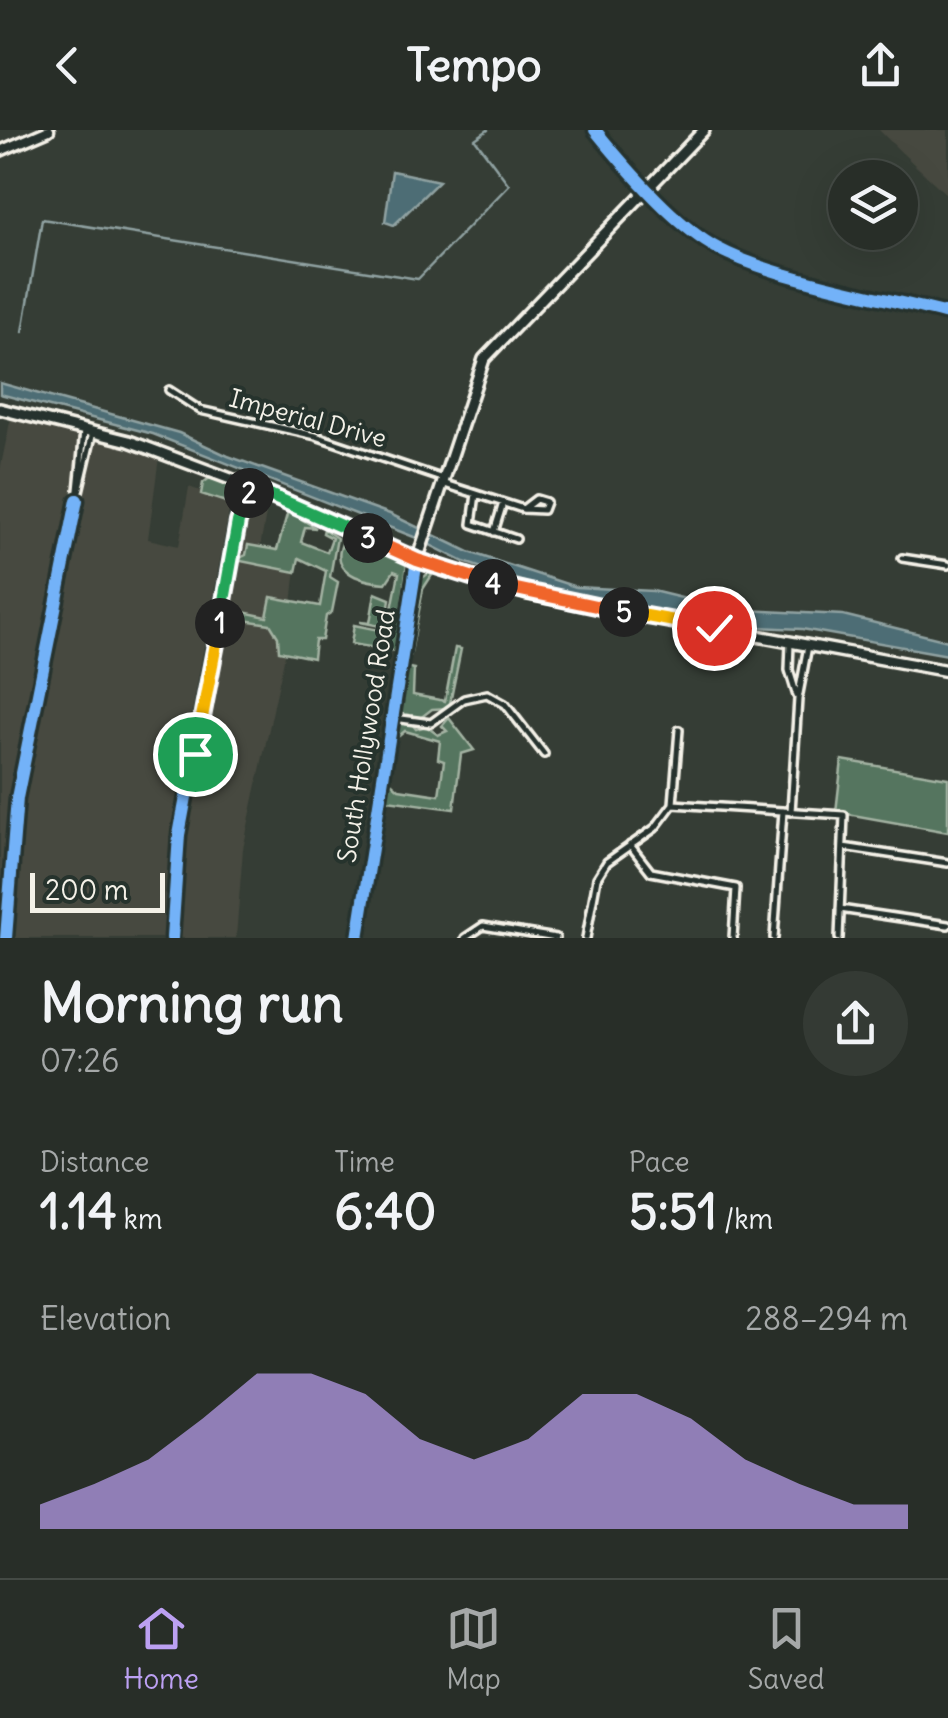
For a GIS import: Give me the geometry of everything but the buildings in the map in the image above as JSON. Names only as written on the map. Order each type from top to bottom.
[{"type":"main road","name":"South Hollywood Road","points":[[417,560],[440,480],[484,359],[704,130]]},
{"type":"main road","points":[[0,410],[89,429],[248,486],[417,560],[528,594],[948,671]]},
{"type":"street","points":[[0,151],[49,130]]},
{"type":"street","points":[[595,130],[701,238],[738,258],[948,314]]},
{"type":"street","name":"Imperial Drive","points":[[169,390],[200,410],[316,436],[523,509]]},
{"type":"street","points":[[6,938],[17,798],[89,429]]},
{"type":"street","points":[[172,938],[182,818],[248,486]]},
{"type":"street","points":[[476,494],[472,524],[516,540]]},
{"type":"street","points":[[494,532],[503,503]]},
{"type":"street","points":[[902,558],[948,564]]},
{"type":"street","name":"South Hollywood Road","points":[[358,938],[417,560]]},
{"type":"street","points":[[790,642],[790,670],[798,699]]},
{"type":"street","points":[[774,938],[798,699],[808,646]]},
{"type":"street","points":[[391,718],[431,723],[488,694],[504,704],[544,754]]},
{"type":"street","points":[[586,938],[597,878],[607,862],[655,828],[673,804],[679,730]]},
{"type":"street","points":[[673,804],[844,816],[838,938]]},
{"type":"street","points":[[630,845],[651,872],[736,888],[733,938]]},
{"type":"street","points":[[843,847],[948,863]]},
{"type":"street","points":[[840,909],[948,925]]},
{"type":"street","points":[[466,938],[483,926],[556,938]]},
{"type":"shaded area","points":[[879,130],[948,130],[948,196],[918,168],[918,160],[910,160]]},
{"type":"shaded area","points":[[11,417],[159,457],[148,539],[179,546],[189,487],[266,514],[258,559],[296,568],[288,641],[243,849],[236,938],[0,938],[0,470]]},
{"type":"green space","points":[[211,477],[236,489],[235,505],[201,494],[203,483]]},
{"type":"green space","points":[[288,511],[316,528],[305,527],[301,542],[327,552],[332,538],[323,533],[324,529],[337,538],[330,577],[338,582],[332,612],[326,616],[322,640],[315,640],[313,658],[279,651],[278,637],[270,624],[223,617],[228,609],[267,617],[271,597],[320,606],[326,571],[299,558],[296,572],[236,560],[246,555],[248,545],[277,550]]},
{"type":"green space","points":[[345,538],[407,564],[396,651],[351,644],[354,625],[379,630],[389,625],[399,573],[394,571],[386,583],[348,572],[340,559]]},
{"type":"green space","points":[[432,575],[423,589],[411,653],[408,646],[421,579]]},
{"type":"green space","points":[[375,593],[390,599],[387,620],[380,626],[360,622],[370,623]]},
{"type":"green space","points":[[455,648],[461,649],[449,708],[432,709],[419,719],[400,717],[405,667],[414,669],[413,695],[445,701]]},
{"type":"green space","points":[[449,718],[474,750],[461,754],[454,809],[387,800],[386,788],[391,782],[399,789],[439,795],[444,761],[438,759],[440,741],[405,731],[399,736],[396,723],[412,724],[416,729],[426,726],[438,735],[447,731],[442,726]]},
{"type":"green space","points":[[842,760],[948,778],[948,832],[836,812]]},
{"type":"water","points":[[392,171],[439,181],[394,225],[385,222]]},
{"type":"water","points":[[0,383],[179,433],[228,456],[390,514],[469,552],[576,587],[653,591],[727,609],[843,615],[948,641],[948,655],[802,629],[737,626],[554,592],[464,562],[414,537],[153,434],[0,394]]},
{"type":"waterway","points":[[23,332],[42,219],[418,279],[509,185],[475,139],[488,130]]},
{"type":"cycle path","points":[[595,130],[668,211],[717,248],[798,278],[948,314]]},
{"type":"cycle path","points":[[172,938],[179,835],[244,484]]},
{"type":"cycle path","points":[[6,938],[17,798],[77,500]]},
{"type":"cycle path","points":[[358,938],[417,560]]},
{"type":"route","points":[[195,754],[238,522],[251,487],[417,560],[479,580],[528,594],[714,628]]}]
